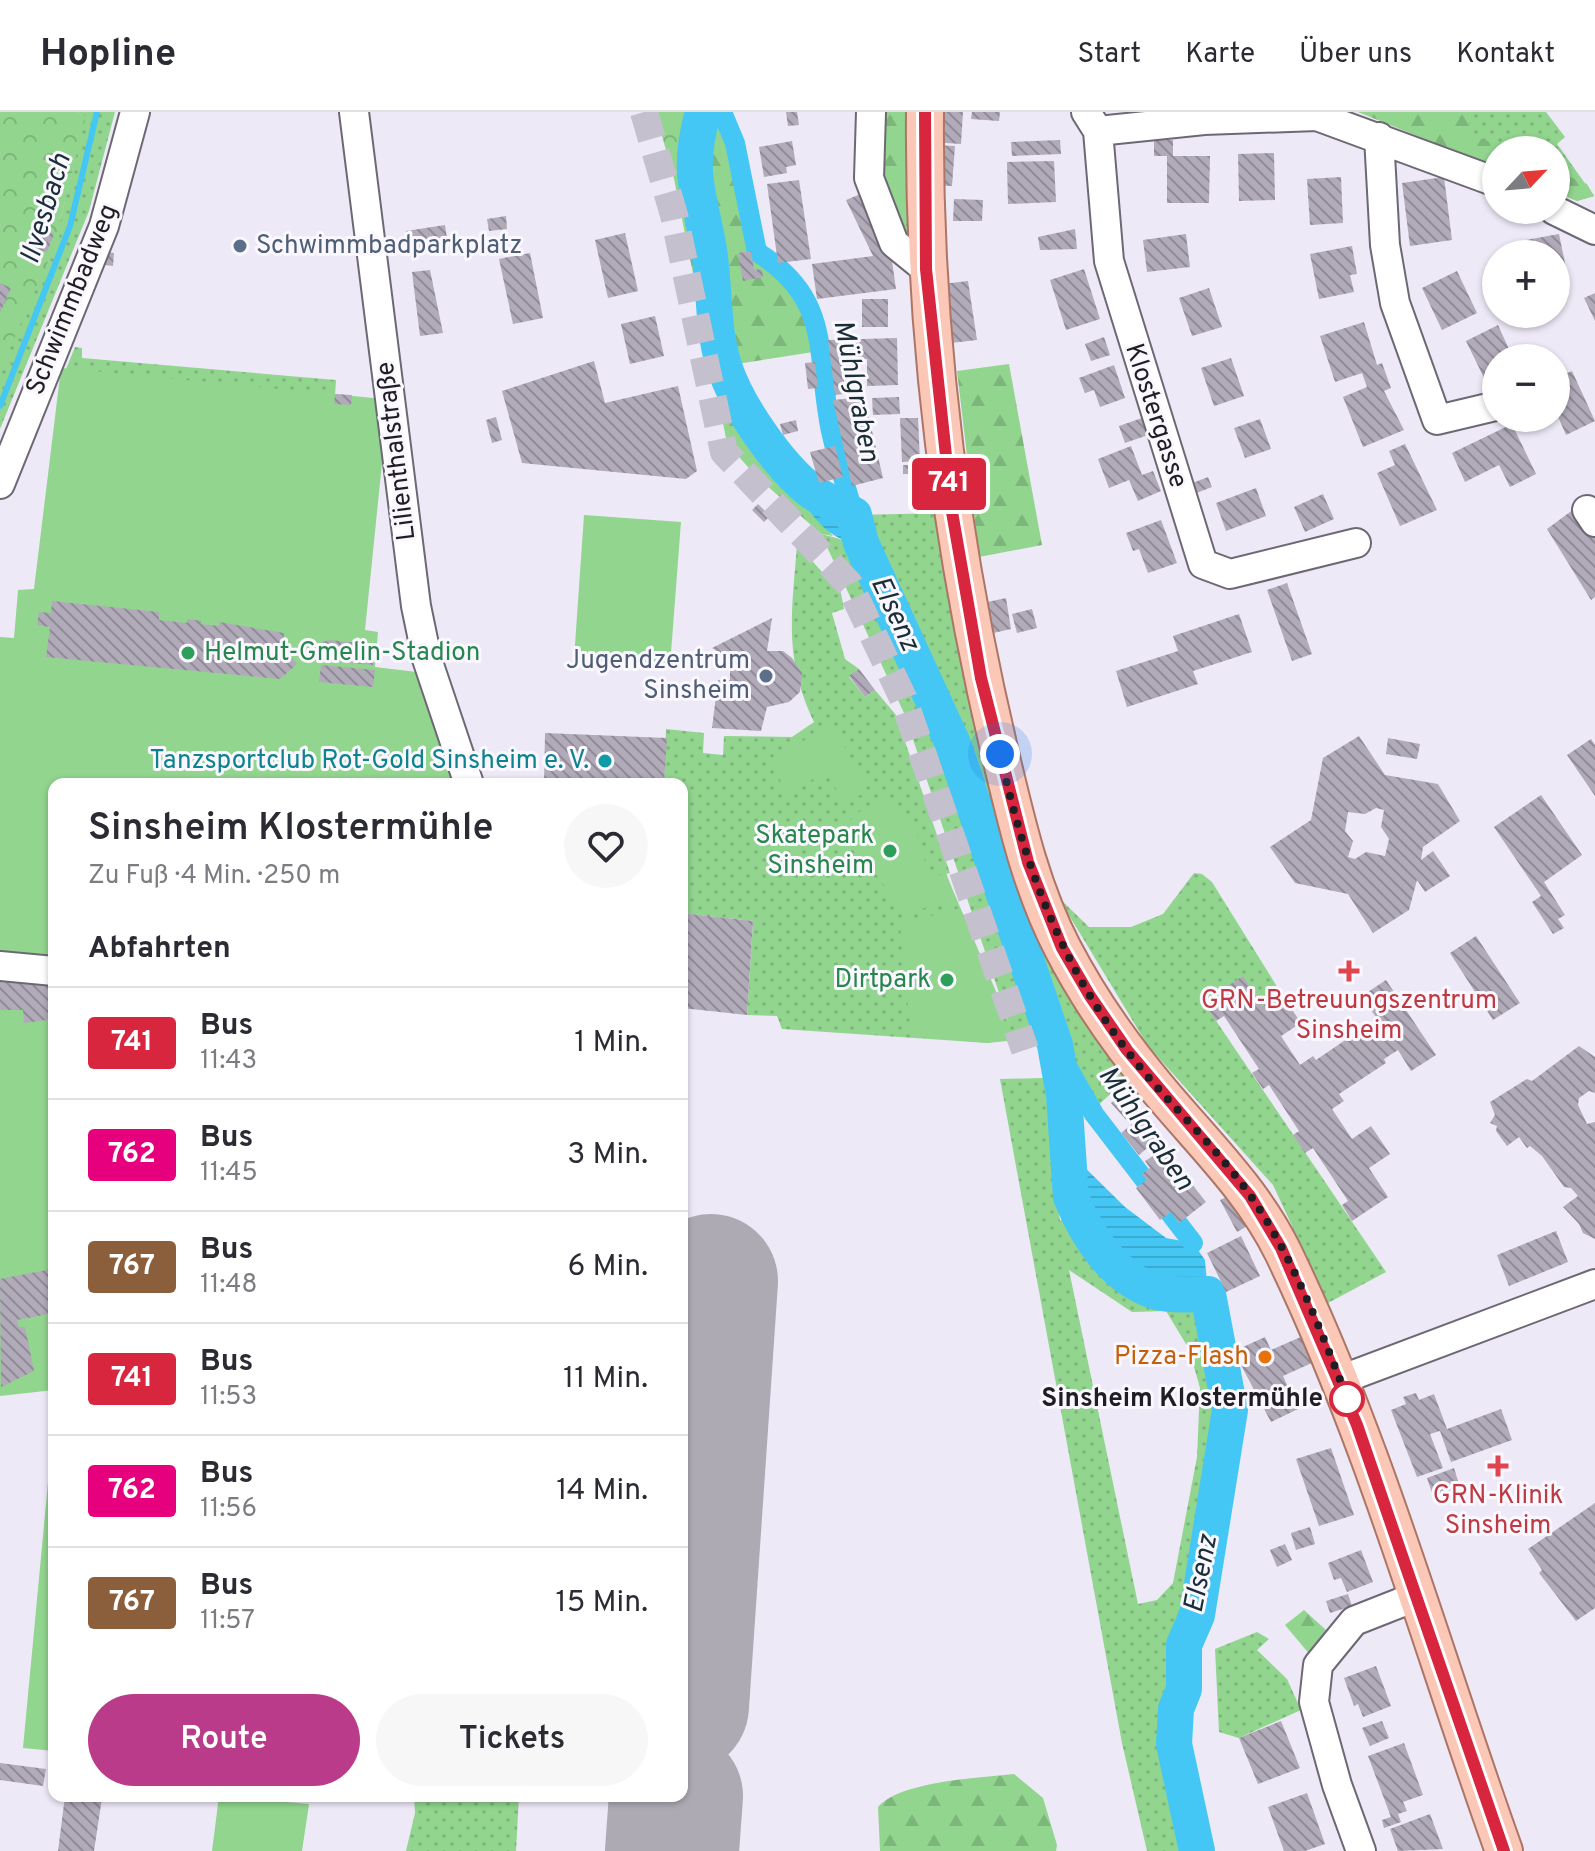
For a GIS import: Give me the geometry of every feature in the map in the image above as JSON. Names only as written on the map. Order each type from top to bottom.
[{"type":"main road","points":[[925,112],[926,269],[952,512],[970,625],[1013,813],[1042,901],[1062,948],[1127,1050],[1250,1196],[1281,1248],[1340,1380],[1504,1851]]},
{"type":"street","name":"Schwimmbadweg","points":[[0,484],[104,226],[135,112]]},
{"type":"street","name":"Lilienthalstraße","points":[[354,112],[416,606],[427,659],[467,778]]},
{"type":"street","points":[[871,112],[869,178],[894,243],[926,269]]},
{"type":"street","points":[[1092,122],[1317,114],[1482,177]]},
{"type":"street","name":"Klostergasse","points":[[1092,122],[1109,261],[1203,564],[1230,574],[1356,543]]},
{"type":"street","points":[[1379,137],[1385,245],[1395,303],[1437,420],[1482,409]]},
{"type":"street","points":[[1570,218],[1595,230]]},
{"type":"street","points":[[0,966],[48,970]]},
{"type":"street","points":[[1340,1380],[1595,1284]]},
{"type":"street","points":[[1361,1851],[1337,1785],[1314,1702],[1318,1665],[1354,1621],[1415,1597]]},
{"type":"green space","points":[[0,112],[76,112],[86,116],[60,221],[65,223],[0,371]]},
{"type":"green space","points":[[76,112],[115,112],[89,211],[0,429],[0,342],[60,221],[85,116]]},
{"type":"green space","points":[[655,112],[699,112],[690,163],[673,174]]},
{"type":"green space","points":[[699,112],[726,112],[739,138],[764,257],[791,268],[814,305],[826,350],[724,366],[743,408],[807,505],[833,536],[821,534],[754,474],[727,443],[673,174],[690,163]]},
{"type":"green space","points":[[880,112],[905,112],[913,251],[875,174]]},
{"type":"green space","points":[[1358,112],[1546,112],[1564,136],[1482,136],[1482,146]]},
{"type":"green space","points":[[1358,112],[1470,112],[1469,133],[1482,139],[1482,162]]},
{"type":"green space","points":[[1570,162],[1594,196],[1577,201],[1570,198]]},
{"type":"green space","points":[[1570,177],[1587,184],[1594,196],[1577,201],[1570,198]]},
{"type":"green space","points":[[75,347],[82,348],[82,358],[336,380],[335,396],[66,369]]},
{"type":"green space","points":[[1009,364],[1042,545],[979,557],[957,371]]},
{"type":"green space","name":"Helmut-Gmelin-Stadion","points":[[61,368],[384,399],[386,424],[365,630],[378,632],[375,667],[417,672],[460,778],[48,778],[48,956],[0,952],[0,637],[14,638],[18,590],[34,589]]},
{"type":"green space","points":[[946,513],[971,675],[1129,1077],[1094,1109],[1047,1010],[1016,1040],[988,1043],[782,1029],[777,1016],[747,1015],[753,921],[688,914],[688,778],[664,778],[666,729],[704,733],[703,753],[723,755],[724,736],[792,737],[814,722],[804,698],[794,655],[792,613],[797,544],[841,593],[844,609],[832,613],[845,659],[859,669],[849,677],[865,697],[875,690],[896,715],[950,873],[946,874],[1009,1022],[904,713],[821,534],[863,545],[854,515]]},
{"type":"green space","points":[[584,515],[681,522],[670,666],[574,659]]},
{"type":"green space","points":[[833,725],[868,791],[844,804],[827,772],[787,793],[769,759]]},
{"type":"green space","name":"Skatepark Sinsheim","points":[[882,799],[903,810],[910,819],[930,878],[946,873],[956,900],[904,913],[843,828],[857,813]]},
{"type":"green space","points":[[1194,873],[1202,874],[1212,882],[1281,993],[1262,1006],[1242,977],[1204,1003],[1386,1272],[1328,1303],[1273,1185],[1148,1046],[1058,897],[1089,927],[1131,927],[1163,914]]},
{"type":"green space","name":"Dirtpark","points":[[960,908],[1011,1037],[988,1043],[911,1036],[900,924]]},
{"type":"green space","points":[[0,972],[48,974],[48,1391],[0,1396]]},
{"type":"green space","points":[[1044,1078],[1060,1221],[1077,1211],[1110,1264],[1157,1292],[1211,1297],[1228,1350],[1235,1412],[1235,1474],[1205,1613],[1187,1740],[1205,1851],[1147,1851],[1122,1743],[1000,1079]],"holes":[[[1069,1270],[1132,1312],[1166,1311],[1189,1349],[1200,1388],[1197,1457],[1173,1583],[1157,1600],[1138,1604]]]},
{"type":"green space","points":[[48,1483],[48,1750],[23,1748]]},
{"type":"green space","points":[[1304,1610],[1326,1630],[1311,1656],[1285,1625]]},
{"type":"green space","points":[[1257,1632],[1269,1639],[1257,1650],[1287,1679],[1301,1710],[1239,1738],[1219,1732],[1215,1649]]},
{"type":"green space","points":[[1014,1774],[1043,1798],[1057,1845],[1056,1851],[880,1851],[878,1807],[889,1798],[942,1782]]},
{"type":"green space","points":[[218,1802],[309,1804],[302,1851],[212,1851]]},
{"type":"green space","points":[[414,1802],[519,1802],[516,1851],[406,1851],[415,1813]]},
{"type":"water","points":[[774,450],[811,491],[854,515],[861,543],[845,541],[819,523],[798,494]]},
{"type":"water","points":[[1067,1150],[1125,1207],[1166,1238],[1193,1243],[1205,1260],[1208,1294],[1157,1292],[1110,1264],[1071,1197]]},
{"type":"building","points":[[786,112],[797,112],[799,125],[788,126]]},
{"type":"building","points":[[933,112],[963,112],[961,144],[931,142]]},
{"type":"building","points":[[972,112],[1000,112],[999,121],[971,119]]},
{"type":"building","points":[[1060,140],[1061,154],[1012,156],[1011,142]]},
{"type":"building","points":[[1154,140],[1173,140],[1173,156],[1210,156],[1209,203],[1167,203],[1167,156],[1154,156]]},
{"type":"building","points":[[792,141],[796,165],[786,167],[787,173],[764,177],[759,147]]},
{"type":"building","points":[[934,145],[955,146],[952,186],[932,185]]},
{"type":"building","points":[[1274,153],[1275,200],[1239,201],[1238,154]]},
{"type":"building","points":[[1054,161],[1056,202],[1008,204],[1007,162]]},
{"type":"building","points":[[1341,177],[1343,223],[1310,225],[1307,179]]},
{"type":"building","points":[[1444,177],[1452,240],[1410,246],[1402,183]]},
{"type":"building","points":[[799,180],[811,259],[778,263],[767,184]]},
{"type":"building","points":[[863,193],[891,254],[896,289],[817,299],[812,264],[873,256],[846,200]]},
{"type":"building","points":[[954,199],[983,200],[982,221],[953,221]]},
{"type":"building","points":[[506,216],[507,229],[489,231],[487,219]]},
{"type":"building","points":[[445,225],[448,245],[409,251],[406,231]]},
{"type":"building","points":[[1075,229],[1077,249],[1040,250],[1038,237]]},
{"type":"building","points":[[44,230],[54,234],[47,252],[37,249]]},
{"type":"building","points":[[625,233],[638,291],[608,298],[595,240]]},
{"type":"building","points":[[1186,234],[1190,267],[1147,272],[1143,240]]},
{"type":"building","points":[[1559,234],[1560,240],[1526,240]]},
{"type":"building","points":[[1352,246],[1357,274],[1350,275],[1354,292],[1319,299],[1310,254]]},
{"type":"building","points":[[751,251],[754,270],[762,269],[763,277],[743,281],[738,253]]},
{"type":"building","points":[[106,252],[114,253],[113,266],[105,265]]},
{"type":"building","points":[[530,253],[543,318],[513,324],[499,259]]},
{"type":"building","points":[[1084,269],[1100,319],[1066,330],[1050,280]]},
{"type":"building","points":[[430,270],[443,333],[420,336],[412,272]]},
{"type":"building","points":[[1457,271],[1477,313],[1442,330],[1422,288]]},
{"type":"building","points":[[968,281],[977,340],[951,343],[943,284]]},
{"type":"building","points":[[0,283],[11,288],[0,313]]},
{"type":"building","points":[[1209,288],[1222,327],[1192,336],[1179,298]]},
{"type":"building","points":[[1595,293],[1595,321],[1584,298]]},
{"type":"building","points":[[862,299],[888,299],[888,327],[862,327]]},
{"type":"building","points":[[655,316],[664,356],[630,364],[621,324]]},
{"type":"building","points":[[1364,322],[1377,365],[1382,363],[1391,388],[1384,391],[1404,430],[1363,447],[1343,397],[1367,387],[1362,373],[1335,382],[1320,336]]},
{"type":"building","points":[[1492,328],[1499,328],[1507,344],[1482,344],[1482,374],[1466,341]]},
{"type":"building","points":[[1104,337],[1110,355],[1091,361],[1085,344]]},
{"type":"building","points":[[897,338],[898,385],[867,386],[867,359],[855,360],[850,363],[851,378],[844,379],[844,394],[835,395],[828,340]]},
{"type":"building","points":[[1231,358],[1244,396],[1214,406],[1201,368]]},
{"type":"building","points":[[594,361],[605,403],[678,386],[697,471],[686,479],[522,463],[502,391]]},
{"type":"building","points":[[815,362],[818,388],[808,389],[805,363]]},
{"type":"building","points":[[1114,365],[1125,398],[1100,407],[1094,390],[1085,393],[1079,378]]},
{"type":"building","points":[[1570,372],[1595,421],[1566,435],[1565,432],[1570,432]]},
{"type":"building","points":[[335,394],[352,395],[351,405],[334,404]]},
{"type":"building","points":[[864,397],[883,478],[852,486],[833,400]]},
{"type":"building","points":[[899,397],[900,414],[873,415],[872,398]]},
{"type":"building","points":[[496,417],[502,440],[492,443],[486,420]]},
{"type":"building","points":[[900,418],[918,418],[920,461],[902,462]]},
{"type":"building","points":[[1142,418],[1148,435],[1125,443],[1119,426]]},
{"type":"building","points":[[1260,419],[1271,449],[1245,458],[1234,428]]},
{"type":"building","points":[[796,420],[798,431],[783,435],[780,424]]},
{"type":"building","points":[[1495,432],[1516,432],[1536,474],[1510,487],[1499,465],[1465,482],[1452,453]]},
{"type":"building","points":[[1405,444],[1437,510],[1400,526],[1377,473],[1395,465],[1389,451]]},
{"type":"building","points":[[835,446],[843,477],[819,483],[810,452]]},
{"type":"building","points":[[1131,446],[1142,475],[1153,471],[1161,491],[1138,501],[1129,480],[1109,488],[1098,459]]},
{"type":"building","points":[[903,465],[921,465],[921,474],[903,474]]},
{"type":"building","points":[[1208,477],[1212,487],[1194,494],[1190,484]]},
{"type":"building","points":[[1256,488],[1266,516],[1226,531],[1216,503]]},
{"type":"building","points":[[1323,494],[1334,519],[1305,532],[1294,507]]},
{"type":"building","points":[[758,504],[770,516],[764,522],[752,510]]},
{"type":"building","points":[[1574,509],[1595,538],[1595,597],[1591,600],[1547,529]]},
{"type":"building","points":[[1161,520],[1177,563],[1148,573],[1139,549],[1133,551],[1126,533]]},
{"type":"building","points":[[1287,583],[1312,654],[1292,661],[1267,590]]},
{"type":"building","points":[[1006,598],[1011,629],[989,634],[983,603]]},
{"type":"building","points":[[52,601],[159,612],[159,620],[187,623],[187,619],[219,626],[219,622],[284,633],[283,646],[297,664],[280,679],[46,657],[50,627],[37,625],[39,612],[51,613]]},
{"type":"building","points":[[1032,609],[1037,628],[1017,633],[1012,614]]},
{"type":"building","points":[[1239,614],[1252,652],[1193,671],[1198,684],[1127,707],[1116,671],[1178,651],[1173,636]]},
{"type":"building","name":"Jugendzentrum Sinsheim","points":[[772,618],[767,651],[783,651],[792,658],[802,673],[800,692],[789,702],[767,707],[761,731],[712,728],[718,680],[730,680],[730,659],[712,648]]},
{"type":"building","points":[[329,640],[375,645],[373,665],[319,660],[320,643]]},
{"type":"building","points":[[321,665],[375,670],[373,687],[319,682]]},
{"type":"building","points":[[859,669],[875,690],[865,697],[849,676]]},
{"type":"building","name":"Tanzsportclub Rot-Gold Sinsheim e. V.","points":[[545,733],[667,738],[664,778],[544,778]]},
{"type":"building","points":[[1359,736],[1385,775],[1438,784],[1460,821],[1423,847],[1421,860],[1433,851],[1450,876],[1425,892],[1417,880],[1409,910],[1373,933],[1348,894],[1295,883],[1270,847],[1311,820],[1323,758]],"holes":[[[1376,808],[1384,810],[1381,827],[1389,839],[1385,856],[1366,852],[1355,859],[1348,857],[1353,841],[1345,831],[1348,812],[1365,814]]]},
{"type":"building","points":[[1388,738],[1420,744],[1417,759],[1386,754]]},
{"type":"building","points":[[1591,739],[1595,745],[1595,796],[1567,755]]},
{"type":"building","points":[[1541,795],[1582,855],[1544,882],[1565,915],[1558,919],[1564,928],[1553,934],[1532,902],[1541,896],[1494,827]]},
{"type":"building","points":[[688,914],[753,921],[747,1015],[688,1009]]},
{"type":"building","points":[[1476,936],[1520,1003],[1493,1020],[1450,953]]},
{"type":"building","points":[[48,974],[48,1020],[24,1023],[23,1010],[0,1010],[0,976]]},
{"type":"building","points":[[1243,976],[1262,1006],[1281,993],[1301,1023],[1281,1036],[1300,1065],[1313,1056],[1316,1060],[1363,1028],[1369,1037],[1383,1028],[1362,996],[1386,980],[1436,1055],[1411,1071],[1398,1050],[1384,1059],[1386,1063],[1339,1094],[1344,1101],[1332,1109],[1352,1139],[1371,1126],[1390,1154],[1369,1168],[1388,1197],[1352,1221],[1342,1205],[1348,1201],[1313,1148],[1305,1153],[1293,1135],[1299,1131],[1269,1085],[1263,1089],[1252,1073],[1259,1069],[1224,1016],[1216,1021],[1203,1002]]},
{"type":"building","points":[[1579,1046],[1595,1057],[1595,1093],[1589,1091],[1579,1098],[1578,1105],[1587,1124],[1595,1122],[1595,1239],[1583,1233],[1563,1207],[1578,1196],[1571,1188],[1564,1187],[1542,1156],[1530,1146],[1527,1148],[1519,1137],[1507,1146],[1496,1131],[1497,1126],[1490,1123],[1495,1115],[1490,1102],[1527,1079],[1532,1081]]},
{"type":"building","points":[[1121,1094],[1138,1115],[1129,1123],[1111,1103]]},
{"type":"building","points":[[1141,1117],[1158,1139],[1139,1155],[1121,1133]]},
{"type":"building","points":[[1164,1149],[1206,1202],[1179,1223],[1171,1212],[1160,1220],[1136,1188],[1147,1180],[1142,1174],[1150,1168],[1145,1161]]},
{"type":"building","points":[[1233,1194],[1251,1224],[1237,1232],[1220,1200]]},
{"type":"building","points":[[1556,1231],[1568,1262],[1509,1286],[1497,1255]]},
{"type":"building","points":[[1241,1236],[1260,1276],[1226,1292],[1207,1253]]},
{"type":"building","points":[[48,1270],[48,1314],[17,1320],[19,1327],[25,1327],[34,1371],[1,1387],[0,1279]]},
{"type":"building","points":[[1303,1336],[1314,1362],[1283,1376],[1298,1409],[1271,1422],[1241,1365],[1249,1361],[1243,1347],[1265,1337],[1271,1350]]},
{"type":"building","points":[[1416,1393],[1419,1400],[1434,1394],[1447,1429],[1501,1409],[1512,1440],[1451,1462],[1440,1431],[1430,1434],[1443,1468],[1417,1477],[1391,1410],[1406,1404],[1403,1397]]},
{"type":"building","points":[[1331,1448],[1354,1515],[1319,1526],[1296,1459]]},
{"type":"building","points":[[1454,1468],[1460,1487],[1433,1496],[1427,1478]]},
{"type":"building","name":"GRN-Klinik Sinsheim","points":[[1595,1503],[1595,1608],[1576,1621],[1539,1573],[1542,1570],[1528,1549]]},
{"type":"building","points":[[1310,1527],[1315,1544],[1296,1550],[1291,1533]]},
{"type":"building","points":[[1285,1544],[1292,1560],[1277,1567],[1270,1550]]},
{"type":"building","points":[[1361,1550],[1373,1582],[1347,1592],[1341,1578],[1334,1580],[1328,1563]]},
{"type":"building","points":[[1348,1594],[1352,1606],[1330,1613],[1326,1601]]},
{"type":"building","points":[[1376,1666],[1391,1706],[1363,1717],[1358,1704],[1354,1706],[1344,1678]]},
{"type":"building","points":[[1281,1721],[1300,1768],[1258,1784],[1239,1738]]},
{"type":"building","points":[[1382,1721],[1389,1738],[1370,1746],[1362,1728]]},
{"type":"building","points":[[1404,1743],[1423,1795],[1403,1802],[1407,1811],[1398,1814],[1401,1822],[1384,1828],[1382,1820],[1391,1817],[1368,1756]]},
{"type":"building","points":[[0,1763],[46,1769],[43,1786],[0,1780]]},
{"type":"building","points":[[1307,1793],[1325,1844],[1305,1851],[1284,1851],[1268,1807]]},
{"type":"building","points":[[64,1802],[101,1802],[94,1851],[58,1851]]},
{"type":"building","points":[[1430,1814],[1443,1849],[1398,1851],[1390,1829]]},
{"type":"waterway","name":"Ilvesbach","points":[[0,406],[70,226],[97,112]]},
{"type":"waterway","name":"Elsenz","points":[[703,112],[695,151],[696,182],[709,250],[717,338],[724,366],[738,399],[785,466],[811,491],[854,515],[861,543],[953,744],[1055,1045],[1064,1095],[1071,1197],[1094,1241],[1115,1267],[1128,1277],[1157,1292],[1208,1294],[1230,1410],[1197,1615],[1184,1645],[1184,1689],[1176,1709],[1174,1744],[1197,1851]]},
{"type":"waterway","name":"Mühlgraben","points":[[722,112],[735,143],[757,252],[782,270],[799,290],[817,331],[831,431],[854,515]]},
{"type":"waterway","name":"Mühlgraben","points":[[1055,1045],[1094,1114],[1193,1243]]},
{"type":"runway","points":[[688,1618],[711,1281]]},
{"type":"runway","points":[[672,1851],[676,1802]]},
{"type":"tunnel","points":[[644,112],[674,215],[724,452],[849,584],[903,698],[1025,1050]]},
{"type":"bus line","name":"741","points":[[925,112],[926,269],[952,512],[981,678],[1013,813],[1028,862],[1062,948],[1090,996],[1160,1092],[1250,1196],[1281,1248],[1357,1425],[1504,1851]]},
{"type":"place","name":"Schwimmbadparkplatz","points":[[240,246]]},
{"type":"place","name":"Helmut-Gmelin-Stadion","points":[[188,653]]},
{"type":"place","name":"Jugendzentrum Sinsheim","points":[[766,676]]},
{"type":"place","name":"Tanzsportclub Rot-Gold Sinsheim e. V.","points":[[605,761]]},
{"type":"place","name":"Skatepark Sinsheim","points":[[890,851]]},
{"type":"place","name":"GRN-Betreuungszentrum Sinsheim","points":[[1349,971]]},
{"type":"place","name":"Dirtpark","points":[[947,980]]},
{"type":"place","name":"Pizza-Flash","points":[[1265,1357]]},
{"type":"place","name":"Sinsheim Klostermühle","points":[[1347,1399]]},
{"type":"place","name":"GRN-Klinik Sinsheim","points":[[1498,1466]]},
{"type":"route","points":[[1000,754],[1028,862],[1062,948],[1127,1050],[1250,1196],[1281,1248],[1349,1403],[1347,1399]]}]
